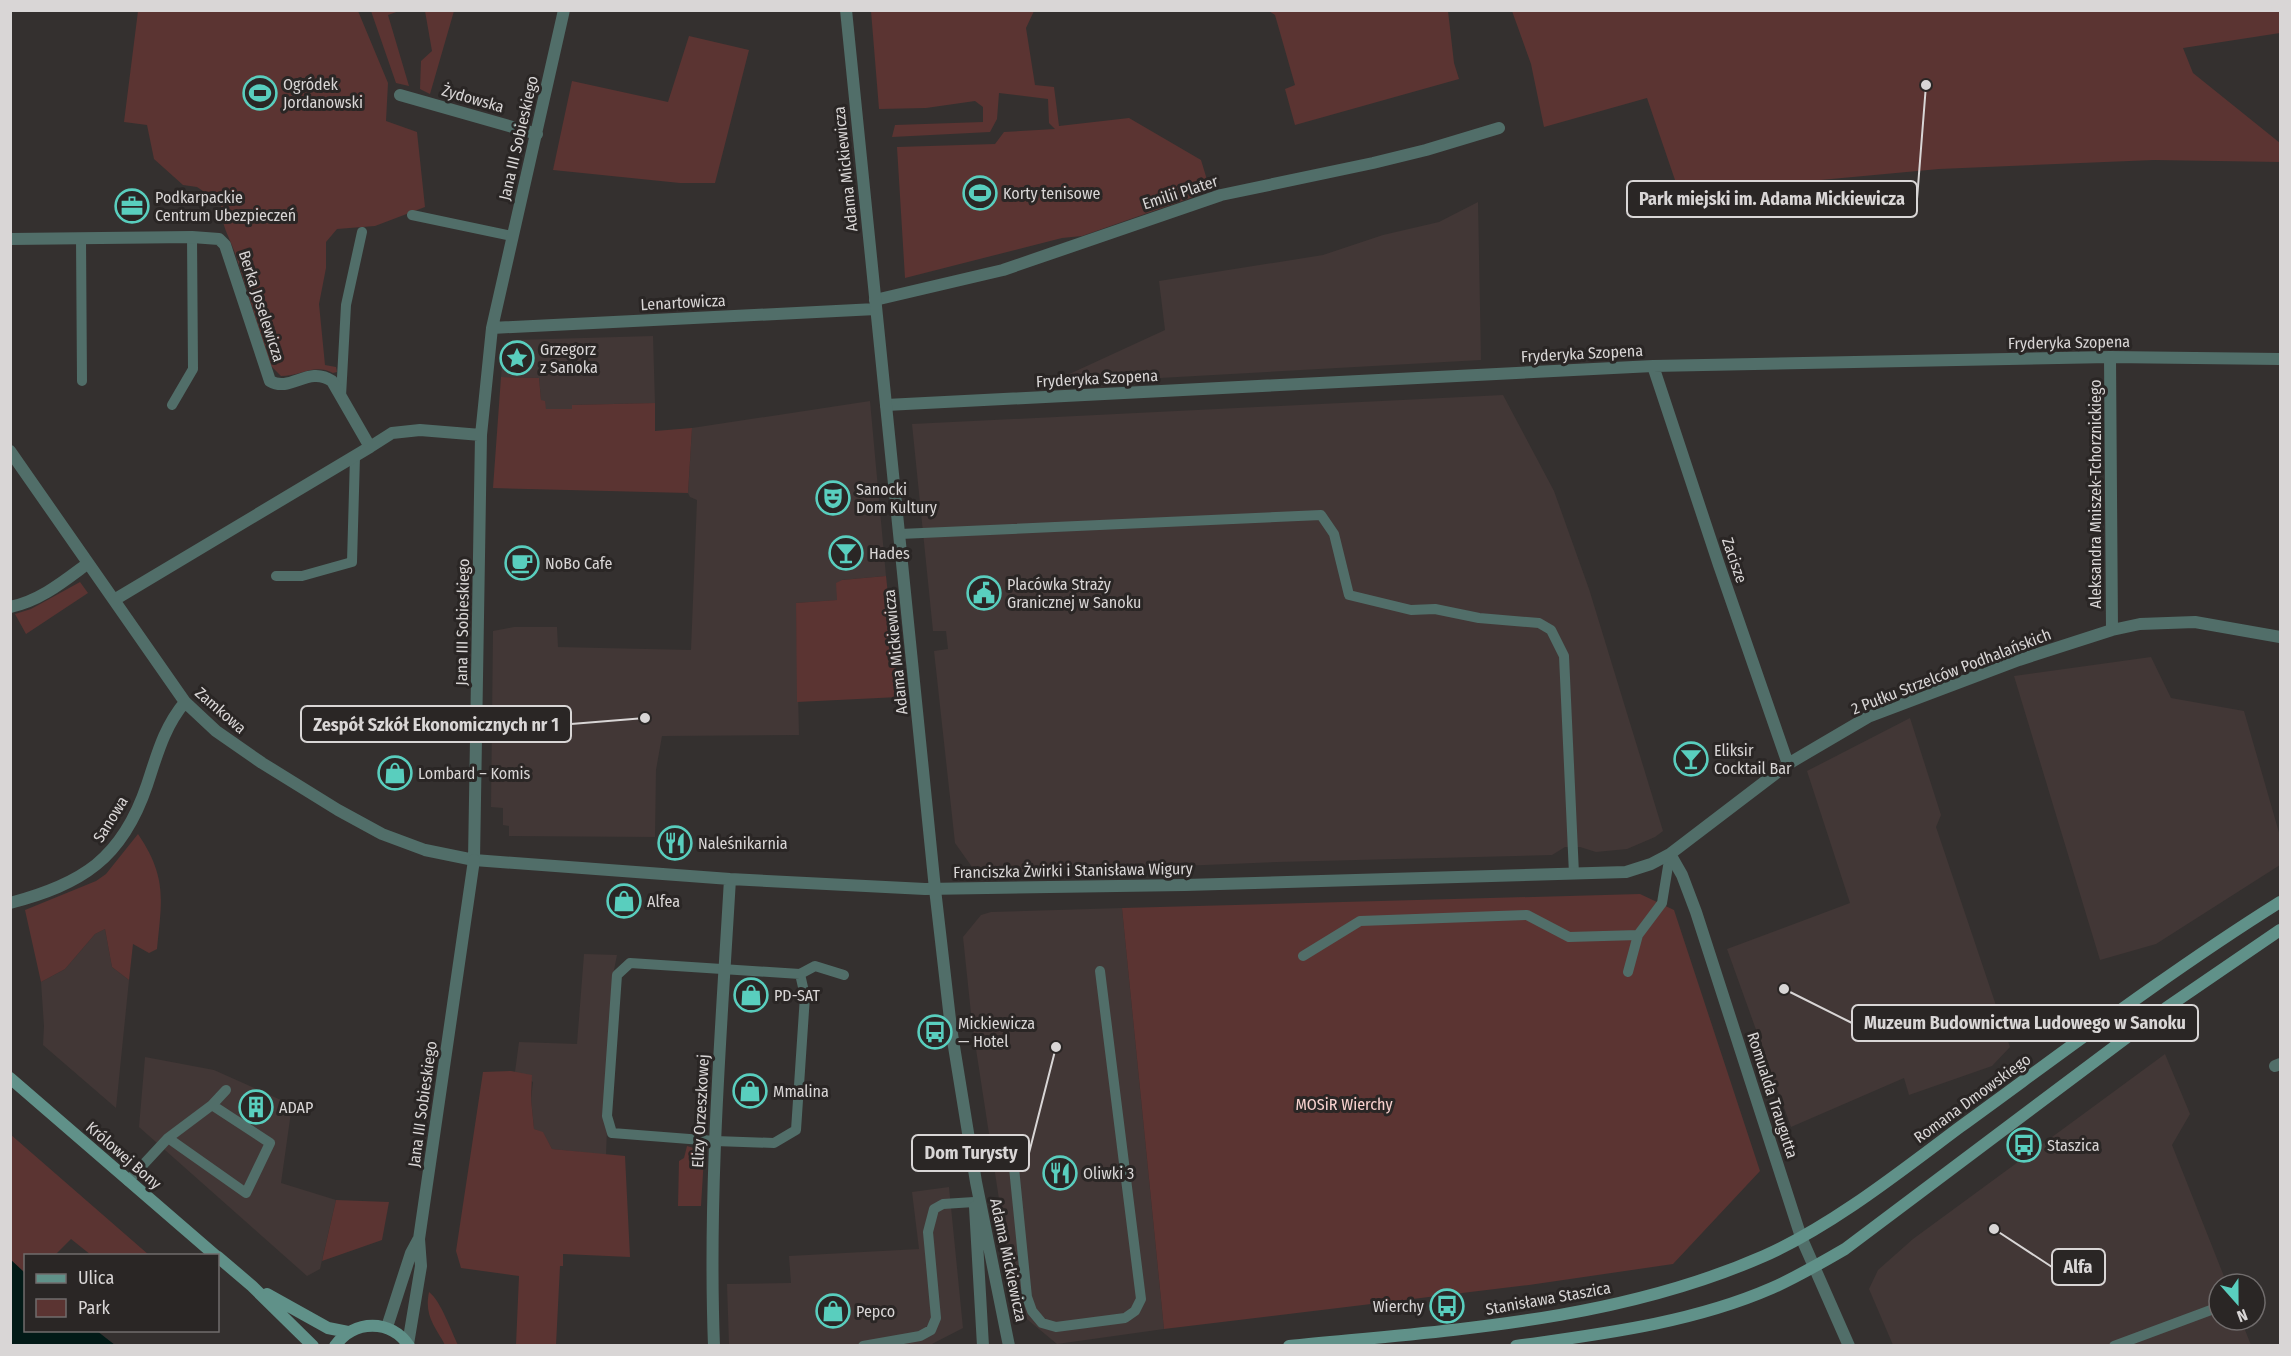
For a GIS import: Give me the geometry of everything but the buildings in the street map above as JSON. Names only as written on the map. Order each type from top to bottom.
[{"type":"main road","name":"Romana Dmowskiego","points":[[1801,1237],[1893,1176],[2082,1037],[2280,902]]},
{"type":"main road","points":[[1516,1346],[1635,1327],[1691,1315],[1773,1288],[1814,1267],[1845,1249],[2166,1008],[2280,930]]},
{"type":"main road","name":"Królowej Bony","points":[[10,1078],[215,1254]]},
{"type":"main road","name":"Stanisława Staszica","points":[[1289,1346],[1503,1324],[1572,1314],[1695,1284],[1768,1254],[1801,1237]]},
{"type":"main road","name":"Królowej Bony","points":[[219,1258],[252,1286],[313,1346]]},
{"type":"main road","name":"Królowej Bony","points":[[252,1286],[328,1328],[348,1332]]},
{"type":"main road","points":[[335,1346],[348,1332],[370,1325],[387,1327],[399,1334],[409,1345]]},
{"type":"street","name":"Jana III Sobieskiego","points":[[409,1345],[421,1266],[419,1239],[474,860],[481,435],[492,328],[564,10]]},
{"type":"street","name":"Adama Mickiewicza","points":[[846,10],[951,1028],[975,1182],[1009,1346]]},
{"type":"street","name":"Żydowska","points":[[400,95],[537,134]]},
{"type":"street","name":"Emilii Plater","points":[[876,304],[1003,270],[1221,195],[1373,163],[1499,128]]},
{"type":"street","name":"Berka Joselewicza","points":[[10,239],[211,237],[219,239],[225,245],[270,381],[284,385],[319,375],[332,381],[370,447]]},
{"type":"street","name":"Lenartowicza","points":[[492,328],[876,304]]},
{"type":"street","name":"Fryderyka Szopena","points":[[886,405],[1653,366],[2110,357],[2280,359]]},
{"type":"street","name":"Aleksandra Mniszek-Tchorznickiego","points":[[2110,357],[2112,630]]},
{"type":"street","name":"Zacisze","points":[[1653,366],[1788,764]]},
{"type":"street","points":[[114,600],[392,433],[420,430],[481,435]]},
{"type":"street","name":"Zamkowa","points":[[10,451],[185,702],[216,731],[262,763],[382,834],[425,850],[474,860]]},
{"type":"street","points":[[10,607],[20,605],[52,590],[87,564]]},
{"type":"street","name":"2 Pułku Strzelców Podhalańskich","points":[[1670,854],[1788,764],[1868,717],[2019,660],[2112,630],[2140,624],[2195,622],[2280,637]]},
{"type":"street","name":"Sanowa","points":[[10,903],[58,888],[75,880],[87,873],[110,852],[139,804],[166,729],[185,702]]},
{"type":"street","name":"Franciszka Żwirki i Stanisława Wigury","points":[[474,860],[730,879],[935,889],[1626,872],[1651,864],[1670,854]]},
{"type":"street","name":"Romualda Traugutta","points":[[1670,854],[1682,875],[1696,912],[1801,1237],[1850,1346]]},
{"type":"street","name":"Elizy Orzeszkowej","points":[[714,1346],[712,1274],[715,1142],[730,879]]},
{"type":"street","name":"Adama Mickiewicza","points":[[975,1182],[974,1202],[983,1346]]},
{"type":"street","name":"Jana III Sobieskiego","points":[[387,1327],[411,1253],[419,1239]]},
{"type":"lane","points":[[412,215],[512,236]]},
{"type":"lane","points":[[341,396],[346,304],[362,232]]},
{"type":"lane","points":[[172,405],[193,369],[192,237]]},
{"type":"lane","points":[[81,238],[82,381]]},
{"type":"lane","points":[[276,576],[302,576],[352,562],[356,456]]},
{"type":"lane","points":[[900,534],[1321,515],[1334,534],[1349,595],[1411,610],[1435,609],[1479,618],[1539,623],[1551,630],[1564,656],[1574,874]]},
{"type":"lane","points":[[1628,972],[1638,935],[1662,903],[1670,854]]},
{"type":"lane","points":[[1303,956],[1360,921],[1527,915],[1569,936],[1638,935]]},
{"type":"lane","points":[[800,974],[805,996],[796,1130],[774,1143],[715,1142],[612,1133],[607,1116],[617,975],[630,963],[800,974],[815,966],[844,975]]},
{"type":"lane","points":[[971,1154],[1012,1148],[1027,1298],[1032,1311],[1042,1323],[1056,1327],[1125,1318],[1136,1311],[1141,1299],[1100,971]]},
{"type":"lane","points":[[128,1181],[168,1138],[212,1105],[226,1090]]},
{"type":"lane","points":[[168,1138],[246,1193],[270,1143],[212,1105]]},
{"type":"lane","points":[[862,1346],[920,1336],[931,1330],[936,1318],[928,1232],[934,1209],[943,1204],[974,1202]]},
{"type":"lane","points":[[2114,1346],[2207,1311]]},
{"type":"shaded area","points":[[1478,202],[1481,360],[1052,382],[1165,330],[1159,281],[1323,255],[1383,235],[1439,222]]},
{"type":"shaded area","points":[[653,336],[655,403],[573,405],[573,409],[546,409],[541,400],[539,378],[501,377],[504,344],[514,340]]},
{"type":"shaded area","points":[[1503,395],[1554,491],[1589,589],[1663,831],[1627,849],[1596,852],[1580,847],[1565,847],[1552,855],[1278,862],[986,874],[972,867],[955,843],[934,651],[948,649],[946,631],[933,631],[912,424]]},
{"type":"shaded area","points":[[870,401],[886,576],[842,580],[838,600],[796,603],[799,735],[662,736],[656,770],[655,837],[509,836],[509,826],[503,825],[503,808],[491,807],[493,631],[514,627],[557,627],[558,647],[691,650],[697,500],[690,497],[688,493],[692,428]]},
{"type":"shaded area","points":[[2151,657],[2171,698],[2244,711],[2280,836],[2280,865],[2156,944],[2100,960],[2014,676]]},
{"type":"shaded area","points":[[1910,718],[1941,815],[1936,827],[2010,1047],[1992,1066],[1909,1095],[1904,1078],[1791,1127],[1727,949],[1850,903],[1807,771]]},
{"type":"shaded area","points":[[1122,908],[1164,1329],[1057,1344],[1016,1310],[972,1023],[963,937],[981,915],[991,912]]},
{"type":"shaded area","points":[[105,929],[112,967],[129,980],[116,1108],[43,1045],[41,982],[65,969],[95,934]]},
{"type":"shaded area","points":[[584,954],[617,955],[613,975],[606,1155],[552,1149],[543,1133],[534,1129],[531,1099],[533,1082],[515,1072],[519,1042],[577,1044]]},
{"type":"shaded area","points":[[2165,1054],[2190,1114],[2172,1145],[2222,1272],[2207,1272],[2207,1332],[2246,1332],[2251,1345],[1893,1345],[1869,1289],[1878,1270],[1913,1239]]},
{"type":"shaded area","points":[[145,1057],[214,1070],[292,1105],[281,1183],[336,1200],[320,1269],[307,1276],[139,1127]]},
{"type":"shaded area","points":[[949,1187],[963,1328],[930,1345],[729,1345],[727,1284],[791,1283],[789,1256],[919,1249],[912,1192]]},
{"type":"green space","points":[[138,11],[358,11],[388,83],[386,121],[417,132],[425,207],[375,226],[337,229],[326,242],[326,268],[319,304],[325,365],[336,367],[337,372],[320,369],[281,376],[271,366],[224,225],[221,203],[197,187],[183,185],[154,159],[147,125],[124,122]]},
{"type":"green space","points":[[371,11],[399,11],[388,15],[409,86],[396,83]]},
{"type":"green space","points":[[425,11],[454,11],[430,94],[420,89],[421,61],[432,51]]},
{"type":"green space","points":[[871,11],[1034,11],[1026,28],[1035,85],[1054,87],[1059,126],[1129,118],[1201,160],[1208,183],[1199,195],[1082,236],[1062,238],[905,278],[897,147],[995,144],[1004,132],[1055,129],[1049,123],[1048,99],[999,93],[997,119],[990,132],[892,137],[895,125],[983,122],[983,107],[975,101],[926,108],[879,109]]},
{"type":"green space","points":[[1269,11],[1448,11],[1454,63],[1459,79],[1295,125],[1285,89],[1295,85],[1275,15]]},
{"type":"green space","points":[[1512,11],[2280,11],[2280,33],[2183,48],[2193,73],[2280,143],[2280,162],[2154,160],[1939,169],[1799,182],[1675,180],[1647,98],[1544,127],[1531,64]]},
{"type":"green space","points":[[689,36],[749,50],[715,183],[680,183],[553,170],[572,81],[668,102]]},
{"type":"green space","points":[[501,377],[539,378],[541,400],[545,401],[546,409],[572,409],[572,405],[655,403],[655,431],[692,428],[688,493],[493,488]]},
{"type":"green space","points":[[886,576],[899,697],[797,702],[796,603],[837,600],[836,583],[842,580]]},
{"type":"green space","points":[[80,582],[88,593],[26,634],[15,614],[31,609]]},
{"type":"green space","points":[[138,834],[154,863],[158,876],[161,902],[157,949],[149,953],[133,944],[129,980],[112,967],[105,929],[95,934],[65,969],[41,982],[25,910],[96,881],[106,874]]},
{"type":"green space","name":"MOSiR Wierchy","points":[[1640,894],[1674,910],[1760,1171],[1673,1264],[1529,1285],[1164,1329],[1122,908]]},
{"type":"green space","points":[[511,1071],[532,1075],[531,1099],[534,1129],[543,1132],[552,1149],[625,1156],[630,1257],[563,1254],[563,1266],[560,1266],[556,1345],[516,1345],[519,1276],[461,1268],[456,1251],[483,1072]]},
{"type":"green space","points":[[10,1134],[148,1254],[90,1254],[71,1239],[56,1254],[24,1254],[24,1272],[11,1260]]},
{"type":"green space","points":[[687,1146],[700,1150],[704,1157],[701,1206],[678,1206],[679,1161],[684,1158]]},
{"type":"green space","points":[[336,1200],[389,1202],[382,1240],[322,1261]]},
{"type":"green space","points":[[429,1292],[442,1309],[458,1345],[445,1345],[434,1326],[428,1308]]},
{"type":"water","points":[[11,1260],[24,1272],[24,1332],[98,1332],[115,1345],[11,1345]]},
{"type":"place","name":"Park miejski im. Adama Mickiewicza","points":[[1926,85]]},
{"type":"place","name":"Ogródek Jordanowski","points":[[260,93]]},
{"type":"place","name":"Korty tenisowe","points":[[980,193]]},
{"type":"place","name":"Podkarpackie Centrum Ubezpieczeń","points":[[132,206]]},
{"type":"place","name":"Grzegorz z Sanoka","points":[[517,358]]},
{"type":"place","name":"Sanocki Dom Kultury","points":[[833,498]]},
{"type":"place","name":"Hades","points":[[846,553]]},
{"type":"place","name":"NoBo Cafe","points":[[522,563]]},
{"type":"place","name":"Placówka Straży Granicznej w Sanoku","points":[[984,593]]},
{"type":"place","name":"Zespół Szkół Ekonomicznych nr 1","points":[[645,718]]},
{"type":"place","name":"Eliksir Cocktail Bar","points":[[1691,759]]},
{"type":"place","name":"Lombard – Komis","points":[[395,773]]},
{"type":"place","name":"Naleśnikarnia","points":[[675,843]]},
{"type":"place","name":"Alfea","points":[[624,901]]},
{"type":"place","name":"Muzeum Budownictwa Ludowego w Sanoku","points":[[1784,989]]},
{"type":"place","name":"PD-SAT","points":[[751,995]]},
{"type":"place","name":"Mickiewicza — Hotel","points":[[935,1032]]},
{"type":"place","name":"Dom Turysty","points":[[1056,1047]]},
{"type":"place","name":"Mmalina","points":[[750,1091]]},
{"type":"place","name":"ADAP","points":[[256,1107]]},
{"type":"place","name":"Staszica","points":[[2024,1145]]},
{"type":"place","name":"Oliwki 3","points":[[1060,1173]]},
{"type":"place","name":"Alfa","points":[[1994,1229]]},
{"type":"place","name":"Wierchy","points":[[1447,1306]]},
{"type":"place","name":"Pepco","points":[[833,1311]]}]
